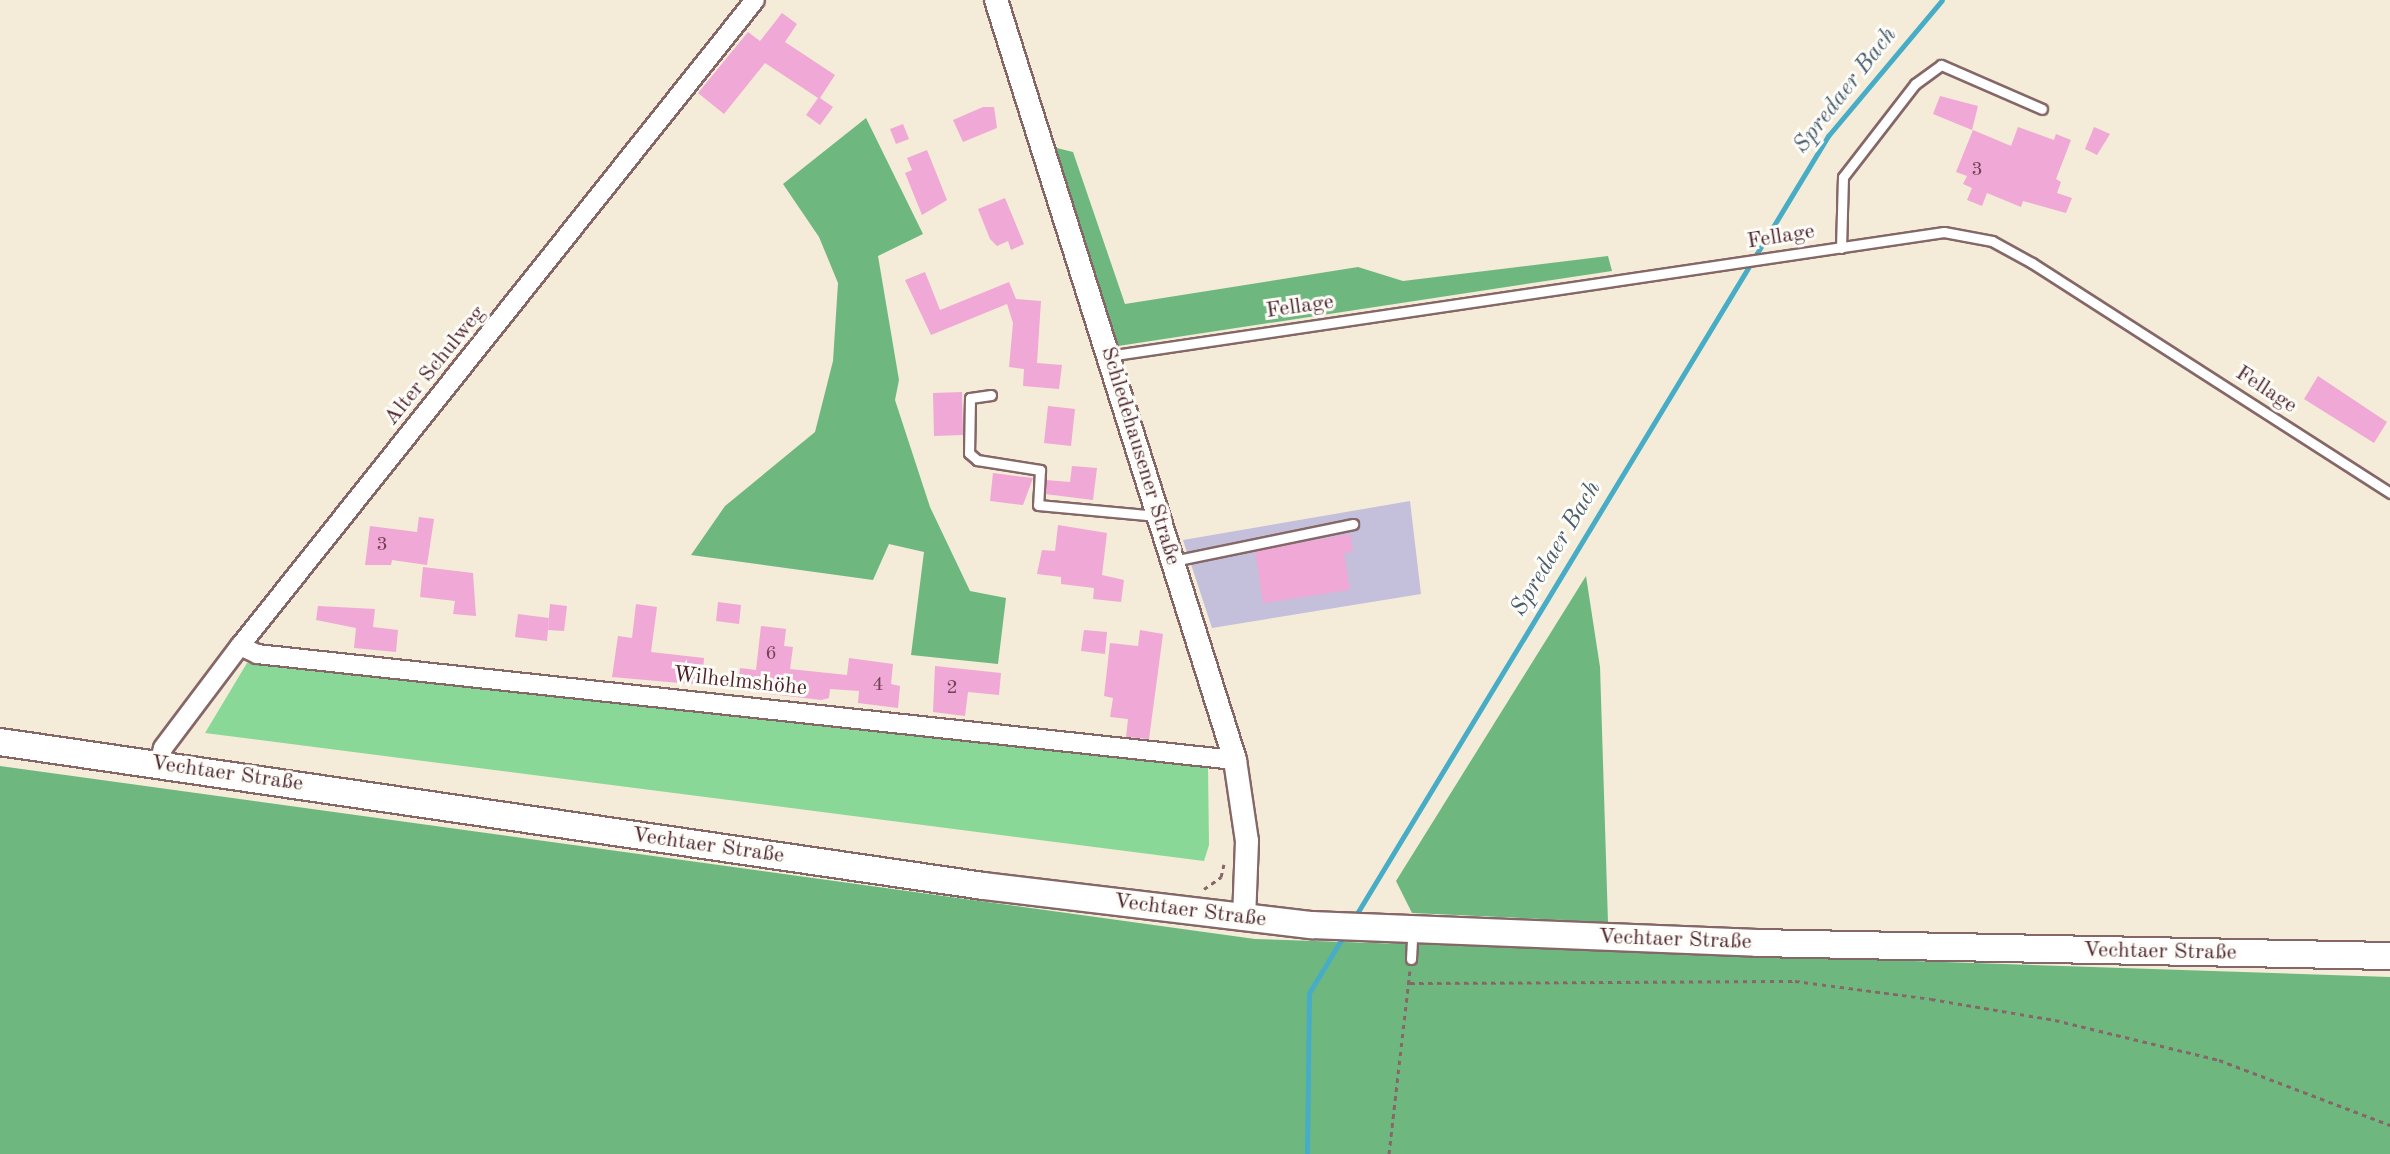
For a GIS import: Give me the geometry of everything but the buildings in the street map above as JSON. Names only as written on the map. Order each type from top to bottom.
[{"type":"main road","name":"Vechtaer Straße","points":[[0,742],[1244,919],[1385,929],[1757,943],[2390,956]]},
{"type":"street","name":"Alter Schulweg","points":[[159,764],[163,748],[240,646],[755,0]]},
{"type":"street","name":"Schledehausener Straße","points":[[996,0],[1103,357],[1160,515],[1235,760],[1247,841],[1244,919]]},
{"type":"street","name":"Wilhelmshöhe","points":[[240,646],[257,654],[1235,760]]},
{"type":"lane","points":[[1841,248],[1843,177],[1915,84],[1941,65],[2042,109]]},
{"type":"lane","name":"Fellage","points":[[1103,357],[1944,232],[1992,241],[2390,493]]},
{"type":"lane","points":[[991,395],[970,398],[969,453],[977,460],[1040,470],[1038,505],[1160,515]]},
{"type":"lane","points":[[1173,561],[1353,524]]},
{"type":"lane","points":[[1411,959],[1412,940]]},
{"type":"path","points":[[1389,1154],[1411,959]]},
{"type":"path","points":[[1410,983],[1795,981],[1931,999],[2055,1020],[2218,1060],[2390,1125]]},
{"type":"shaded area","points":[[1410,501],[1421,594],[1212,628],[1183,540]]},
{"type":"green space","points":[[866,118],[923,234],[878,256],[899,380],[895,400],[930,507],[970,591],[1006,598],[998,664],[911,655],[924,552],[889,544],[873,580],[691,555],[725,506],[815,432],[833,361],[838,283],[819,237],[783,184]]},
{"type":"green space","points":[[1053,147],[1073,152],[1125,304],[1358,267],[1403,281],[1608,256],[1612,271],[1118,346]]},
{"type":"green space","points":[[1586,576],[1600,667],[1608,922],[1412,913],[1396,881]]},
{"type":"green space","points":[[247,663],[1208,768],[1209,845],[1204,861],[205,733]]},
{"type":"green space","points":[[0,766],[1255,939],[2390,977],[2390,1154],[0,1154]]},
{"type":"waterway","name":"Spredaer Bach","points":[[1353,920],[1828,136],[1942,0]]},
{"type":"waterway","name":"Spredaer Bach","points":[[1307,1154],[1309,993],[1344,935]]}]
